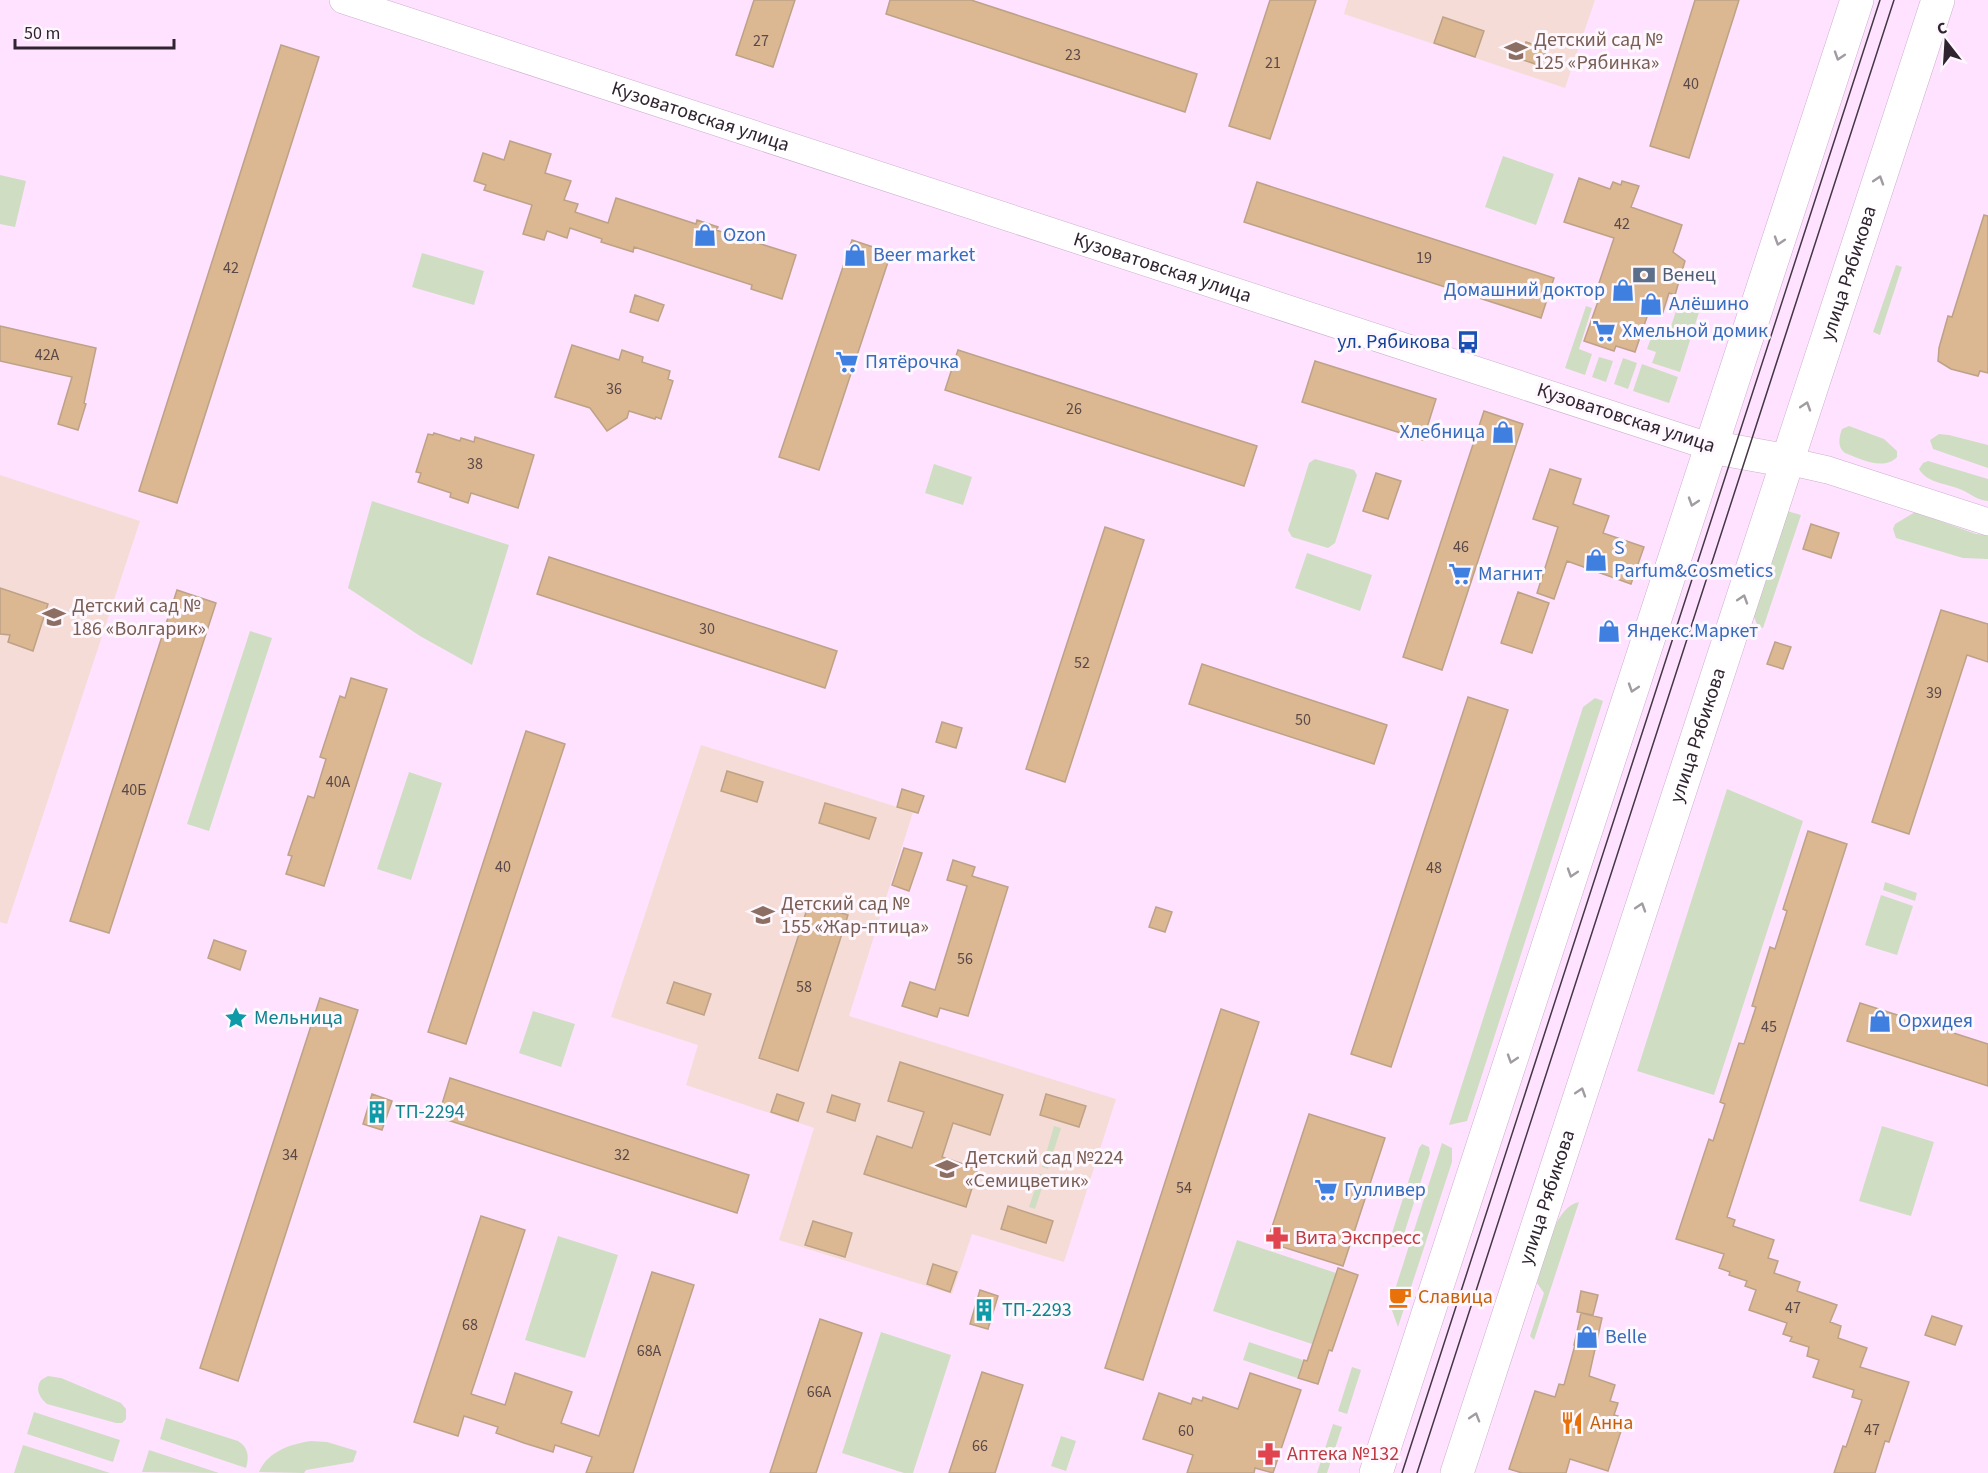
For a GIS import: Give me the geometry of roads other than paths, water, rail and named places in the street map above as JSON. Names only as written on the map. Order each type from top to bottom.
[{"type":"main road","points":[[1376,1473],[1857,0]]},
{"type":"main road","name":"улица Рябикова","points":[[1457,1473],[1938,0]]},
{"type":"main road","name":"Кузоватовская улица","points":[[1712,447],[1788,461]]},
{"type":"street","name":"Кузоватовская улица","points":[[343,0],[1712,447]]},
{"type":"street","name":"Кузоватовская улица","points":[[1788,461],[1828,470],[1988,522]]},
{"type":"tram line","points":[[1402,1473],[1880,0]]},
{"type":"tram line","points":[[1417,1473],[1894,0]]},
{"type":"place","name":"Детский сад № 125 «Рябинка»","points":[[1516,51]]},
{"type":"place","name":"Ozon","points":[[705,235]]},
{"type":"place","name":"Beer market","points":[[855,255]]},
{"type":"place","name":"Венец","points":[[1644,275]]},
{"type":"place","name":"Домашний доктор","points":[[1623,290]]},
{"type":"place","name":"Алёшино","points":[[1651,304]]},
{"type":"place","name":"Хмельной домик","points":[[1604,331]]},
{"type":"place","name":"ул. Рябикова","points":[[1468,342]]},
{"type":"place","name":"Пятёрочка","points":[[847,362]]},
{"type":"place","name":"Хлебница","points":[[1503,432]]},
{"type":"place","name":"S Parfum&Cosmetics","points":[[1596,560]]},
{"type":"place","name":"Магнит","points":[[1460,574]]},
{"type":"place","name":"Детский сад № 186 «Волгарик»","points":[[54,617]]},
{"type":"place","name":"Яндекс.Маркет","points":[[1609,631]]},
{"type":"place","name":"Детский сад № 155 «Жар-птица»","points":[[763,915]]},
{"type":"place","name":"Мельница","points":[[236,1018]]},
{"type":"place","name":"Орхидея","points":[[1880,1021]]},
{"type":"place","name":"ТП-2294","points":[[377,1112]]},
{"type":"place","name":"Детский сад №224 «Семицветик»","points":[[947,1169]]},
{"type":"place","name":"Гулливер","points":[[1326,1190]]},
{"type":"place","name":"Вита Экспресс","points":[[1277,1238]]},
{"type":"place","name":"Славица","points":[[1400,1297]]},
{"type":"place","name":"ТП-2293","points":[[984,1310]]},
{"type":"place","name":"Belle","points":[[1587,1337]]},
{"type":"place","name":"Анна","points":[[1572,1423]]},
{"type":"place","name":"Аптека №132","points":[[1269,1454]]}]
